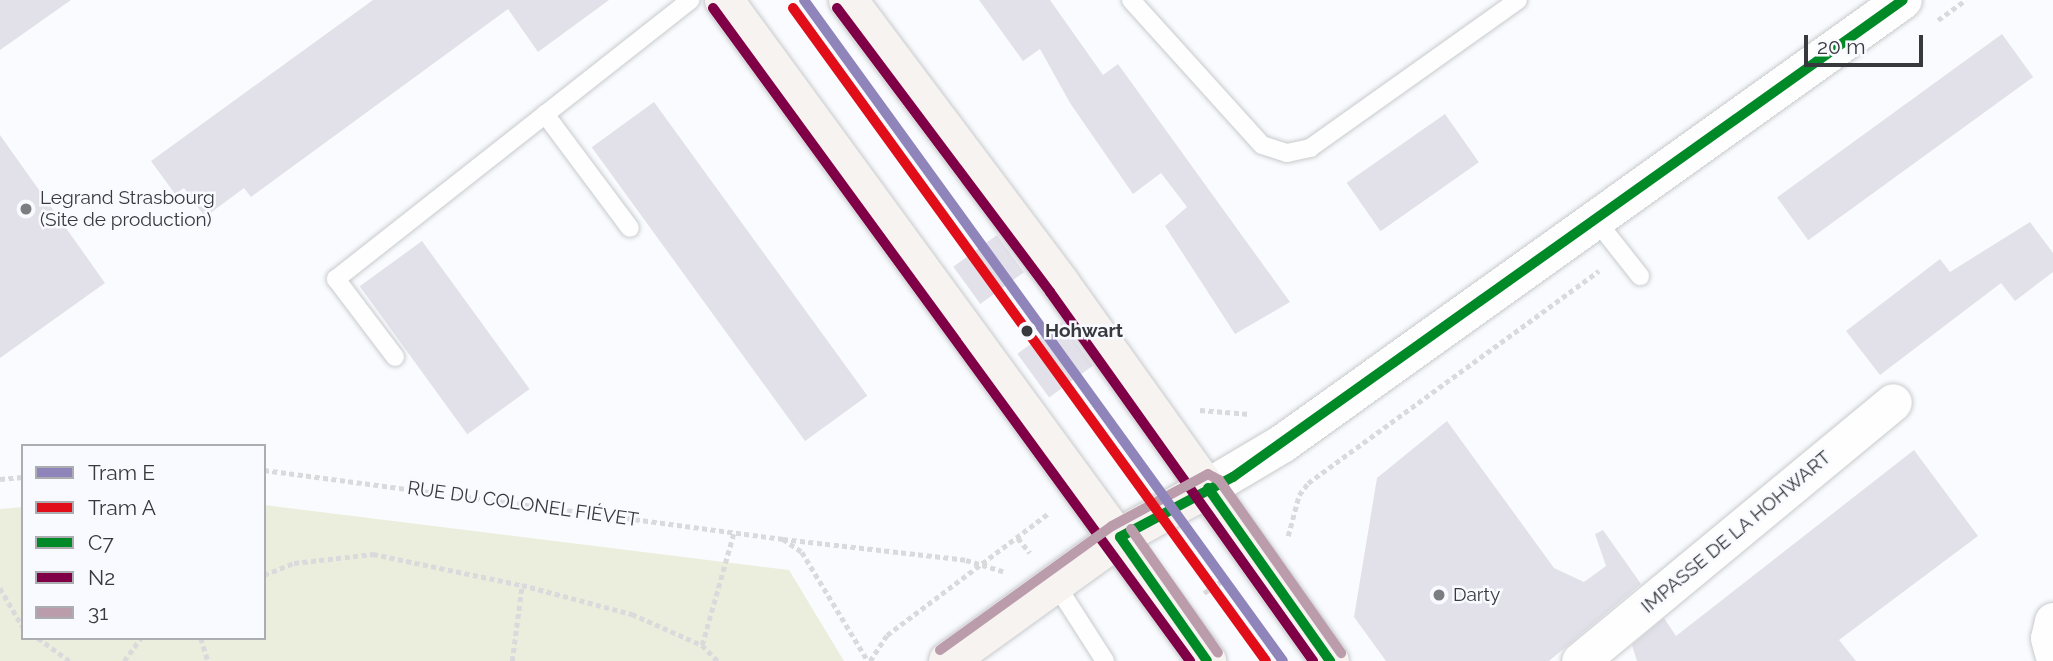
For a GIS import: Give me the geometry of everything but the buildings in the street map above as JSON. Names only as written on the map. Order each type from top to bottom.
[{"type":"main road","points":[[724,0],[1120,537],[1207,661]]},
{"type":"main road","points":[[848,0],[1208,488],[1330,661]]},
{"type":"main road","points":[[948,661],[1120,537],[1208,488]]},
{"type":"street","points":[[1208,488],[1282,444],[1903,0]]},
{"type":"street","name":"IMPASSE DE LA HOHWART","points":[[1580,661],[1892,402]]},
{"type":"street","points":[[2053,621],[2049,638],[2053,653]]},
{"type":"lane","points":[[395,358],[336,279],[690,0]]},
{"type":"lane","points":[[1131,0],[1262,145],[1287,153],[1310,148],[1518,0]]},
{"type":"lane","points":[[545,114],[630,228]]},
{"type":"lane","points":[[1595,219],[1640,276]]},
{"type":"lane","points":[[1055,583],[1105,661]]},
{"type":"path","points":[[1192,413],[1259,413]]},
{"type":"path","name":"RUE DU COLONEL FIÉVET","points":[[266,470],[984,565],[1055,583]]},
{"type":"path","points":[[0,479],[21,477]]},
{"type":"path","points":[[1174,614],[1291,533],[1299,495],[1308,483]]},
{"type":"path","points":[[783,539],[802,552],[869,661],[887,635],[984,565],[1049,513]]},
{"type":"path","points":[[702,645],[734,532]]},
{"type":"path","points":[[266,574],[295,563],[373,554],[522,585],[632,614],[702,645],[718,661]]},
{"type":"path","points":[[512,661],[522,585]]},
{"type":"path","points":[[0,588],[21,624]]},
{"type":"path","points":[[41,640],[70,661]]},
{"type":"path","points":[[124,661],[140,640]]},
{"type":"path","points":[[202,640],[208,661]]},
{"type":"green space","points":[[266,505],[789,570],[844,661],[0,661],[0,509],[21,507],[21,640],[266,640]]},
{"type":"tram line","name":"E","points":[[804,0],[1283,661]]},
{"type":"tram line","name":"A","points":[[793,8],[1266,661]]},
{"type":"transit line","name":"C7","points":[[1120,537],[1233,477],[1903,0]]},
{"type":"transit line","name":"N2","points":[[713,8],[1190,661]]},
{"type":"transit line","name":"N2","points":[[837,8],[1050,292],[1313,661]]},
{"type":"transit line","name":"31","points":[[940,650],[1112,526],[1208,474],[1219,480],[1341,653]]},
{"type":"transit line","name":"C7","points":[[1208,488],[1330,661]]},
{"type":"transit line","name":"31","points":[[1131,529],[1218,653]]},
{"type":"transit line","name":"C7","points":[[1120,537],[1207,661]]},
{"type":"place","name":"Legrand Strasbourg (Site de production)","points":[[26,209]]},
{"type":"place","name":"Hohwart","points":[[1027,331]]},
{"type":"place","name":"Darty","points":[[1439,595]]}]
